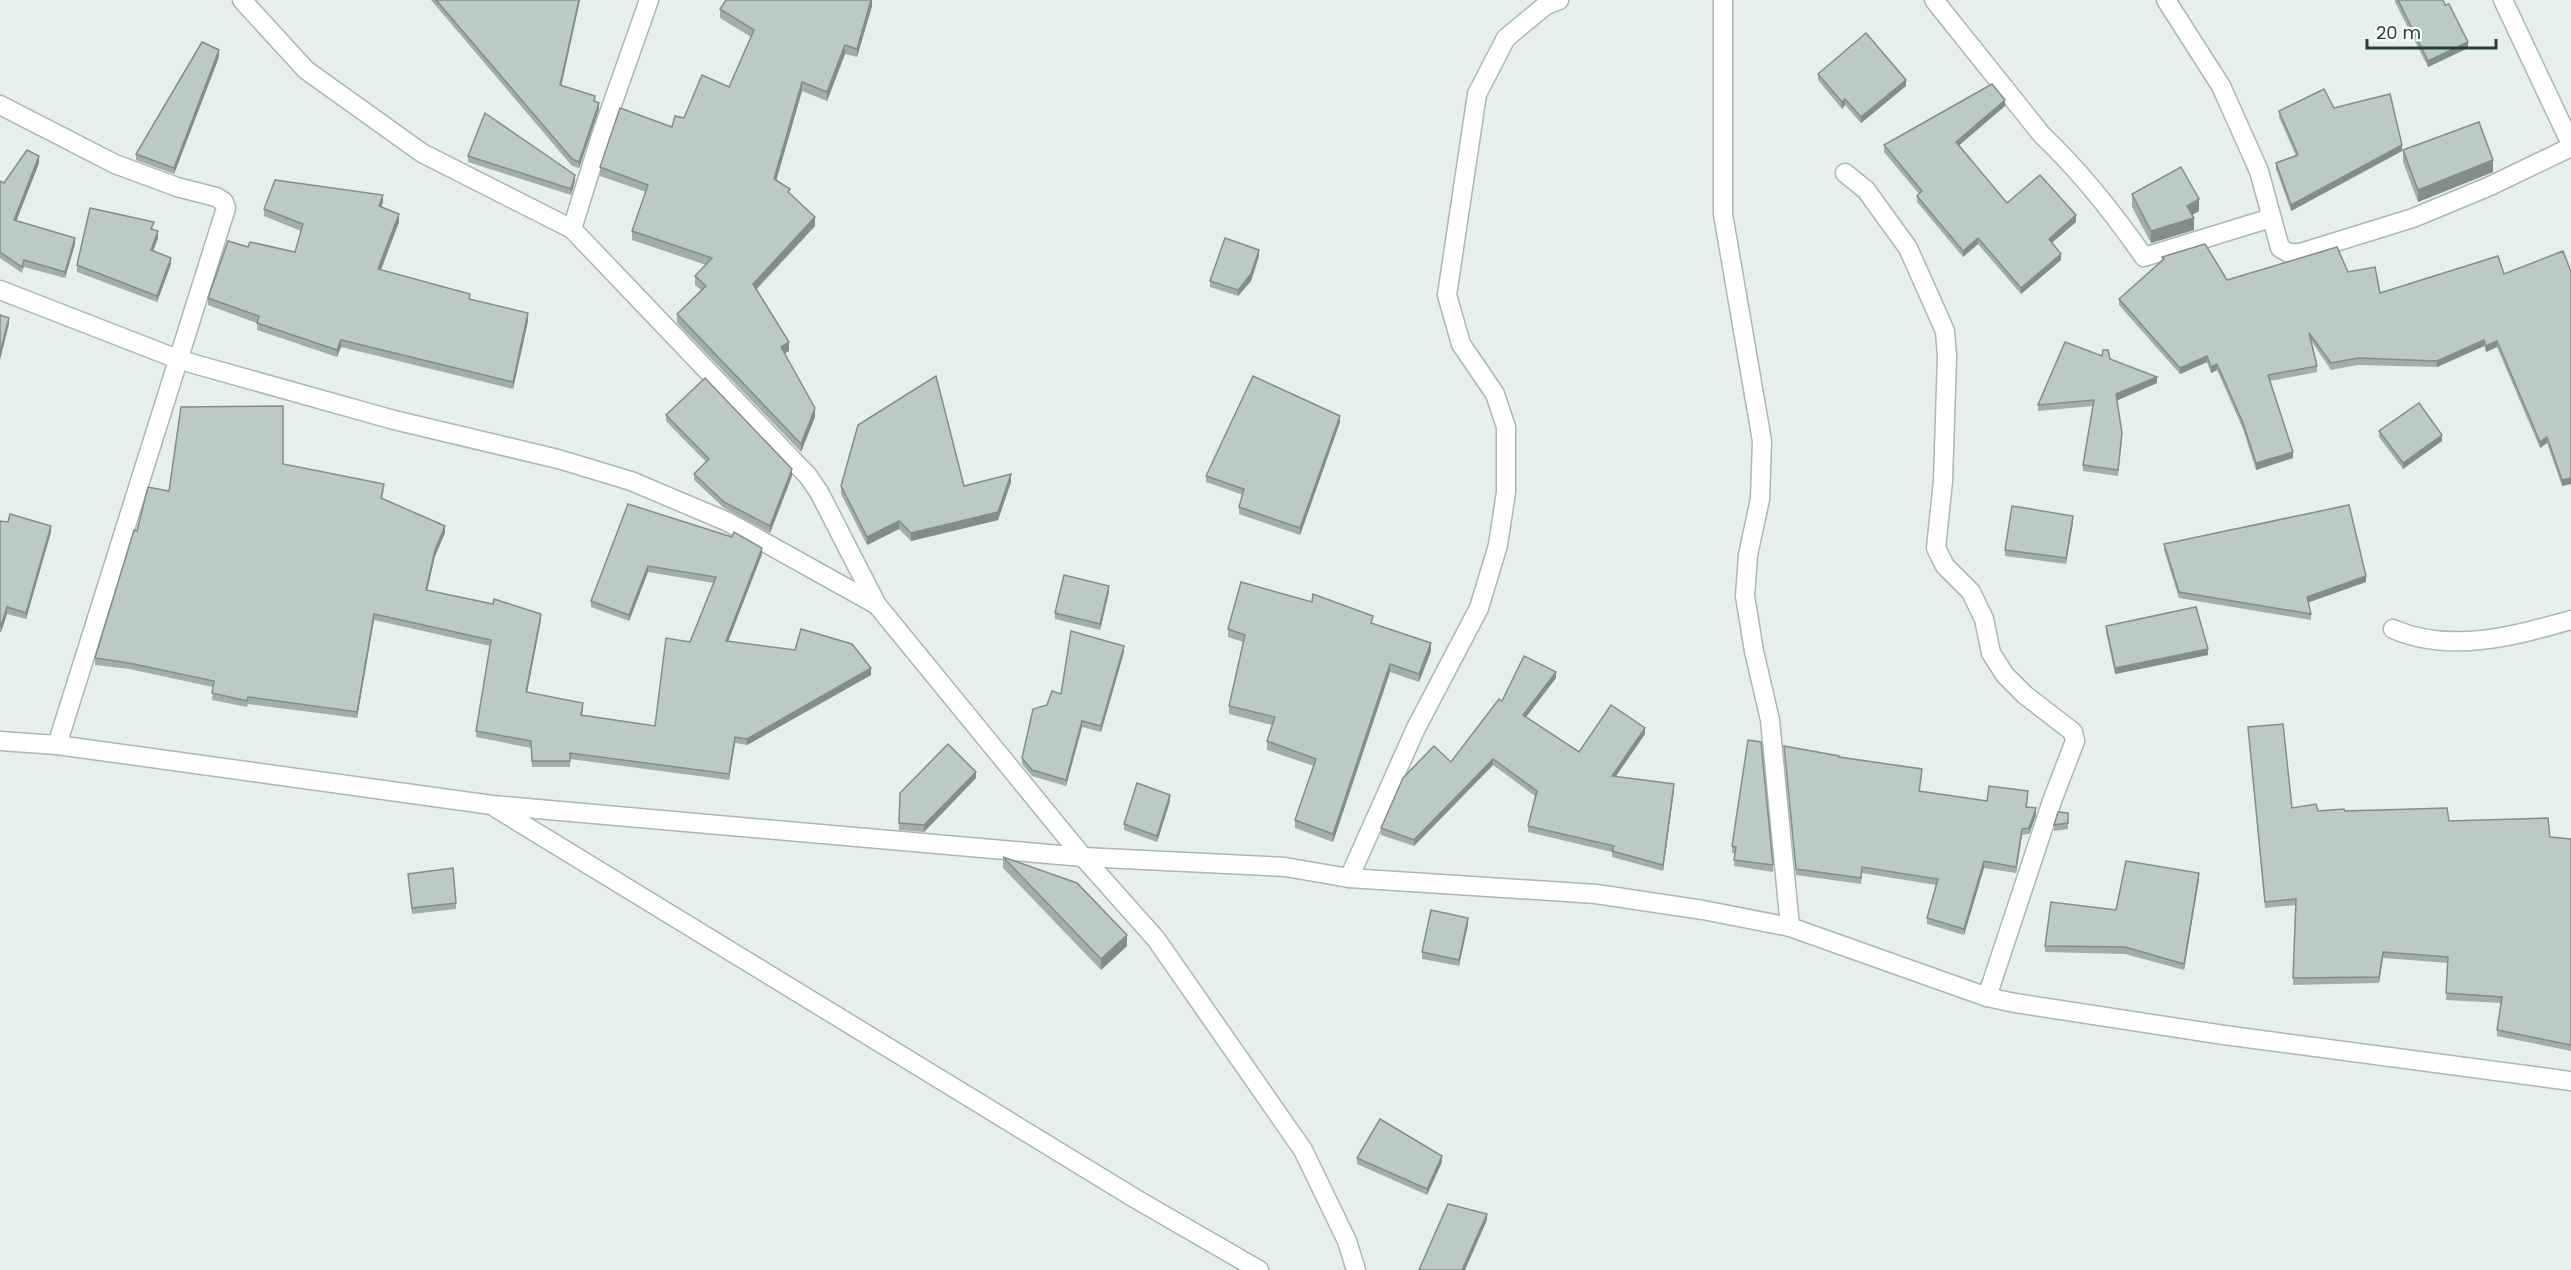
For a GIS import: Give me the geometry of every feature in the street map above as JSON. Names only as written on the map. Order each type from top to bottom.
[{"type":"street","points":[[242,0],[306,70],[422,153],[572,229],[808,476],[819,492],[877,605],[1083,857],[1156,939],[1303,1150],[1347,1241],[1356,1270]]},
{"type":"street","points":[[572,229],[601,136],[649,0]]},
{"type":"street","points":[[1349,878],[1416,728],[1479,608],[1498,545],[1506,492],[1506,427],[1495,394],[1461,344],[1447,295],[1477,94],[1506,38],[1546,4],[1559,0]]},
{"type":"street","points":[[1723,0],[1723,214],[1762,441],[1760,499],[1748,555],[1745,597],[1754,651],[1770,720],[1790,927]]},
{"type":"street","points":[[1934,0],[2042,135],[2060,152],[2118,220],[2144,257],[2271,218]]},
{"type":"street","points":[[2166,0],[2221,86],[2259,171],[2280,248],[2289,253],[2300,253],[2413,218],[2490,186],[2571,145],[2503,0]]},
{"type":"street","points":[[0,105],[115,164],[224,202],[226,208],[57,745]]},
{"type":"street","points":[[1845,173],[1866,190],[1908,248],[1945,331],[1947,356],[1943,481],[1936,548],[1945,566],[1971,592],[1984,619],[1991,653],[2005,675],[2025,695],[2073,732],[2075,741],[2052,801],[1987,997]]},
{"type":"street","points":[[0,290],[180,360],[394,420],[558,459],[631,481],[728,522],[877,605]]},
{"type":"street","points":[[2393,629],[2416,637],[2471,642],[2512,636],[2571,620]]},
{"type":"street","points":[[0,741],[57,745],[492,805],[1083,857],[1285,867],[1349,878],[1596,894],[1703,910],[1790,927],[1987,997],[2224,1035],[2571,1081]]},
{"type":"street","points":[[492,805],[1136,1199],[1259,1270]]},
{"type":"building","points":[[436,0],[579,0],[560,85],[595,96],[594,101],[599,103],[579,162],[572,159]]},
{"type":"building","points":[[726,0],[871,0],[857,49],[845,45],[827,92],[802,82],[774,179],[790,189],[788,192],[815,217],[753,284],[789,342],[781,347],[815,408],[801,444],[677,314],[706,286],[695,276],[712,258],[632,231],[648,185],[600,167],[620,108],[672,127],[675,116],[684,118],[702,75],[729,87],[754,30],[720,9]]},
{"type":"building","points":[[2398,0],[2443,0],[2445,5],[2449,4],[2468,42],[2428,61]]},
{"type":"building","points":[[1866,33],[1906,80],[1861,117],[1845,99],[1842,102],[1818,74]]},
{"type":"building","points":[[202,42],[219,50],[174,168],[136,154]]},
{"type":"building","points":[[1992,84],[2005,100],[1956,142],[2007,203],[2040,175],[2076,215],[2049,239],[2061,254],[2021,288],[1978,238],[1963,251],[1917,196],[1922,191],[1884,145]]},
{"type":"building","points":[[2324,89],[2334,108],[2390,94],[2402,145],[2291,205],[2276,163],[2298,155],[2279,111]]},
{"type":"building","points":[[485,113],[575,175],[571,189],[468,156]]},
{"type":"building","points":[[2479,122],[2493,160],[2418,190],[2403,150]]},
{"type":"building","points":[[27,150],[39,156],[14,220],[75,238],[65,272],[24,260],[22,267],[0,252],[0,181],[4,183]]},
{"type":"building","points":[[2181,167],[2199,199],[2187,206],[2194,218],[2151,231],[2132,194]]},
{"type":"building","points":[[275,180],[383,195],[379,206],[399,214],[378,269],[470,294],[469,299],[528,313],[513,382],[341,340],[337,350],[257,323],[259,316],[208,298],[228,241],[248,247],[250,242],[295,252],[303,224],[264,209]]},
{"type":"building","points":[[90,208],[154,222],[151,229],[158,231],[151,250],[171,258],[157,296],[77,265]]},
{"type":"building","points":[[1225,238],[1259,250],[1251,274],[1238,290],[1210,281]]},
{"type":"building","points":[[2205,244],[2227,280],[2337,247],[2348,272],[2375,267],[2380,293],[2498,256],[2504,274],[2563,251],[2571,272],[2571,478],[2562,480],[2547,437],[2540,442],[2497,341],[2486,346],[2484,340],[2437,361],[2358,358],[2331,363],[2309,333],[2317,366],[2268,375],[2293,452],[2256,463],[2243,423],[2217,364],[2211,367],[2207,356],[2180,368],[2119,299],[2164,259],[2162,257]]},
{"type":"building","points":[[0,315],[9,318],[0,353]]},
{"type":"building","points":[[2065,342],[2102,356],[2103,350],[2108,350],[2110,359],[2157,377],[2116,394],[2122,433],[2118,470],[2083,465],[2094,400],[2038,405]]},
{"type":"building","points":[[936,376],[964,486],[1011,474],[998,512],[911,533],[899,521],[867,537],[841,486],[858,425]]},
{"type":"building","points":[[1253,376],[1340,416],[1300,528],[1239,507],[1244,489],[1206,476]]},
{"type":"building","points":[[705,378],[792,469],[770,526],[724,502],[694,474],[709,459],[666,415]]},
{"type":"building","points":[[2419,403],[2442,435],[2403,463],[2379,431]]},
{"type":"building","points":[[283,406],[283,464],[384,484],[381,498],[445,526],[435,550],[426,590],[493,604],[494,599],[541,614],[526,692],[583,703],[581,715],[655,726],[666,638],[690,642],[716,577],[648,566],[629,615],[591,601],[628,504],[732,537],[734,532],[762,548],[726,641],[795,650],[801,629],[852,644],[871,668],[747,739],[735,737],[729,774],[570,753],[570,761],[532,761],[531,741],[476,731],[491,640],[374,614],[357,712],[248,697],[247,701],[212,693],[214,681],[95,658],[134,530],[137,531],[148,487],[169,491],[181,407]]},
{"type":"building","points":[[2349,505],[2366,576],[2307,597],[2311,614],[2179,592],[2164,544]]},
{"type":"building","points":[[2012,506],[2073,516],[2066,558],[2005,550]]},
{"type":"building","points":[[10,514],[51,526],[26,613],[7,607],[0,626],[0,521],[8,522]]},
{"type":"building","points":[[1064,575],[1109,586],[1100,624],[1055,613]]},
{"type":"building","points":[[1241,582],[1312,602],[1313,594],[1373,616],[1371,623],[1431,643],[1419,674],[1390,664],[1333,834],[1295,820],[1316,759],[1267,741],[1275,717],[1229,706],[1245,635],[1228,629]]},
{"type":"building","points":[[2196,607],[2208,649],[2115,668],[2106,626]]},
{"type":"building","points":[[1071,631],[1124,646],[1101,726],[1082,721],[1066,780],[1032,770],[1022,758],[1033,709],[1047,705],[1052,691],[1061,694]]},
{"type":"building","points":[[1524,656],[1556,672],[1523,715],[1579,752],[1611,705],[1645,728],[1612,776],[1674,784],[1663,865],[1612,851],[1614,846],[1528,826],[1537,791],[1493,759],[1414,840],[1381,828],[1403,778],[1434,746],[1451,762],[1499,699],[1502,701]]},
{"type":"building","points":[[2283,724],[2292,808],[2316,804],[2318,811],[2447,808],[2449,821],[2548,818],[2550,837],[2571,839],[2571,1045],[2497,1030],[2502,997],[2446,993],[2448,957],[2383,952],[2379,977],[2293,978],[2296,899],[2265,902],[2248,727]]},
{"type":"building","points":[[1748,740],[1761,742],[1773,865],[1734,860],[1736,847],[1732,846]]},
{"type":"building","points":[[948,744],[976,772],[924,825],[899,823],[900,793]]},
{"type":"building","points":[[1784,746],[1839,757],[1922,769],[1919,791],[1987,801],[1989,786],[2028,791],[2026,807],[2036,808],[2029,828],[2022,829],[2016,867],[1984,861],[1964,929],[1927,918],[1938,879],[1862,867],[1861,878],[1796,869]]},
{"type":"building","points":[[1137,783],[1170,795],[1157,836],[1124,824]]},
{"type":"building","points":[[2058,812],[2068,813],[2068,823],[2054,825]]},
{"type":"building","points":[[1003,857],[1077,883],[1127,935],[1101,959]]},
{"type":"building","points":[[2126,861],[2199,873],[2184,964],[2125,947],[2045,946],[2051,902],[2116,910]]},
{"type":"building","points":[[453,868],[456,903],[412,908],[408,874]]},
{"type":"building","points":[[1431,910],[1468,918],[1459,960],[1422,952]]},
{"type":"building","points":[[1380,1119],[1442,1156],[1427,1189],[1357,1158]]},
{"type":"building","points":[[1448,1204],[1487,1214],[1462,1270],[1419,1270]]}]
